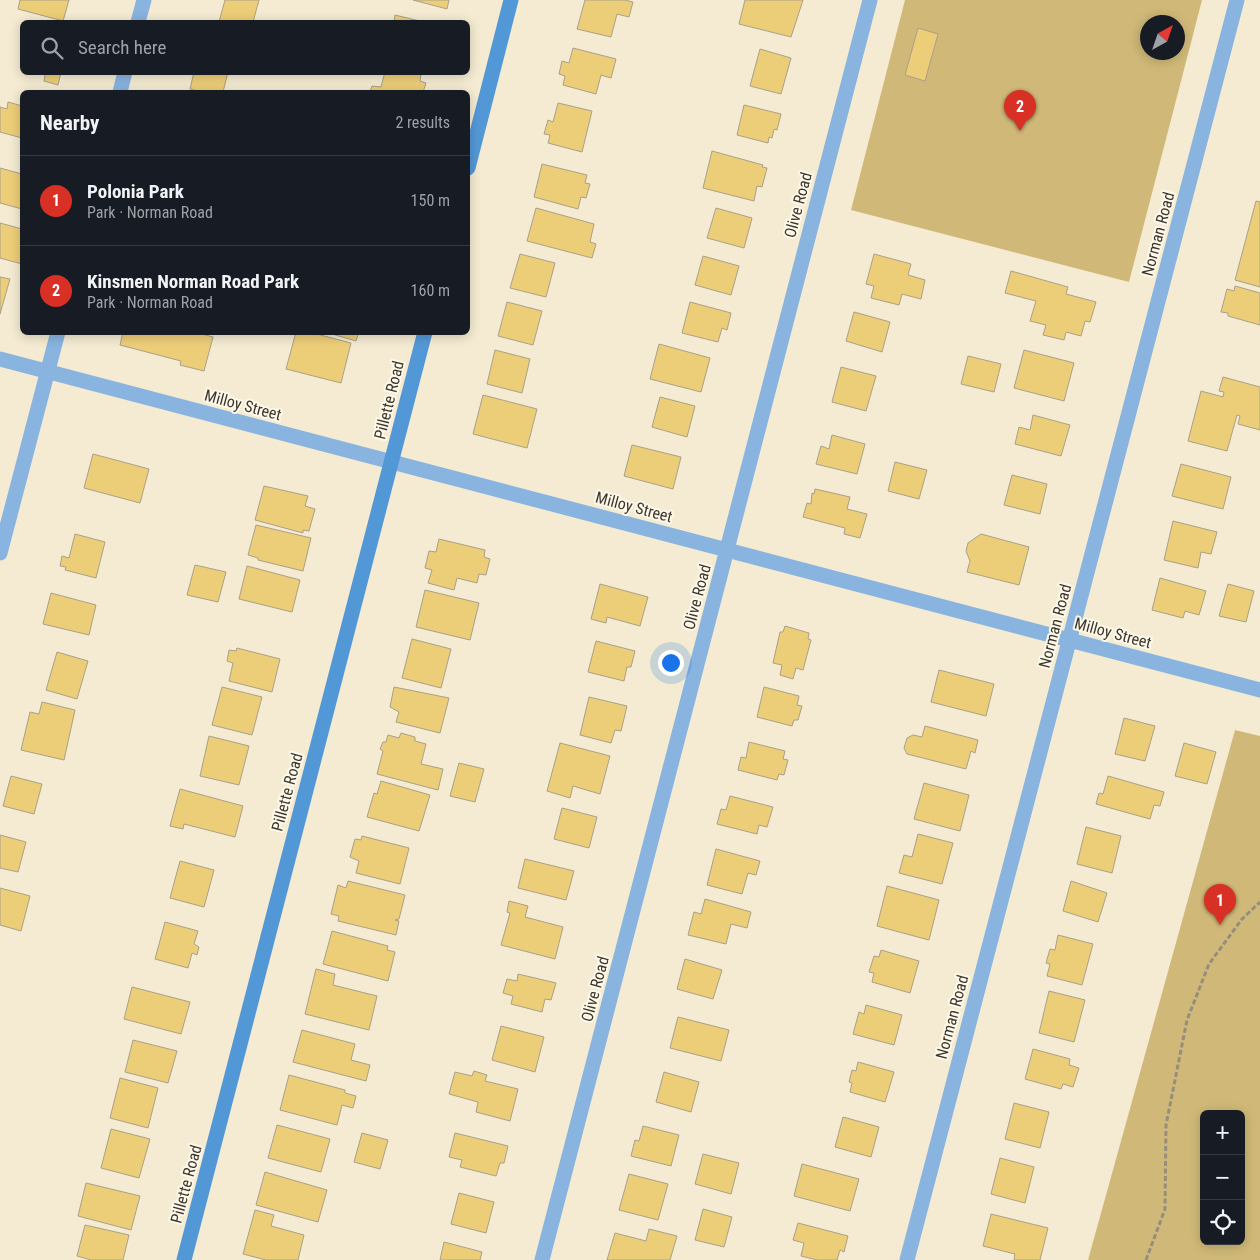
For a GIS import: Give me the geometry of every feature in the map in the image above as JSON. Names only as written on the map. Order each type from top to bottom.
[{"type":"street","points":[[139,20],[144,0]]},
{"type":"street","points":[[470,160],[511,0]]},
{"type":"street","name":"Olive Road","points":[[542,1260],[870,0]]},
{"type":"street","name":"Norman Road","points":[[906,1260],[1237,0]]},
{"type":"street","points":[[120,90],[124,75]]},
{"type":"street","points":[[0,553],[57,335]]},
{"type":"street","name":"Pillette Road","points":[[184,1260],[424,335]]},
{"type":"street","name":"Milloy Street","points":[[0,359],[1260,690]]},
{"type":"path","points":[[1146,1260],[1166,1210],[1166,1125],[1187,1020],[1210,964],[1242,919],[1260,902]]},
{"type":"shaded area","points":[[905,0],[1202,0],[1129,282],[851,210]]},
{"type":"shaded area","points":[[1235,730],[1260,736],[1260,1260],[1088,1260]]},
{"type":"building","points":[[20,0],[69,0],[63,20],[18,9]]},
{"type":"building","points":[[225,0],[259,0],[254,20],[220,20]]},
{"type":"building","points":[[413,0],[449,0],[447,9]]},
{"type":"building","points":[[585,0],[625,0],[633,2],[629,17],[617,14],[611,37],[577,29]]},
{"type":"building","points":[[745,0],[803,0],[791,37],[739,24]]},
{"type":"building","points":[[395,15],[416,20],[394,20]]},
{"type":"building","points":[[918,28],[938,34],[925,81],[905,75]]},
{"type":"building","points":[[573,48],[616,59],[611,78],[601,75],[596,94],[563,85],[565,76],[559,74],[562,61],[569,63]]},
{"type":"building","points":[[760,49],[791,58],[781,94],[750,86]]},
{"type":"building","points":[[45,75],[60,75],[58,85],[44,81]]},
{"type":"building","points":[[193,75],[227,75],[224,90],[190,89]]},
{"type":"building","points":[[384,75],[421,75],[420,81],[426,83],[424,90],[371,90],[372,86],[381,87]]},
{"type":"building","points":[[8,102],[20,105],[20,137],[0,132],[0,107],[7,109]]},
{"type":"building","points":[[558,103],[592,111],[582,152],[548,143],[550,135],[544,134],[548,120],[553,122]]},
{"type":"building","points":[[744,105],[781,114],[777,130],[774,129],[772,138],[769,137],[768,143],[737,135]]},
{"type":"building","points":[[712,151],[763,165],[762,167],[767,168],[762,187],[757,186],[754,201],[703,188]]},
{"type":"building","points":[[542,164],[587,175],[585,183],[590,184],[586,198],[581,197],[578,209],[534,197]]},
{"type":"building","points":[[0,168],[20,173],[20,208],[0,203]]},
{"type":"building","points":[[1256,201],[1260,202],[1260,287],[1235,280]]},
{"type":"building","points":[[536,208],[594,224],[590,242],[596,244],[592,258],[527,241]]},
{"type":"building","points":[[716,208],[752,218],[744,248],[707,238]]},
{"type":"building","points":[[0,223],[20,228],[20,263],[0,258]]},
{"type":"building","points":[[520,254],[555,263],[546,297],[510,288]]},
{"type":"building","points":[[874,254],[911,264],[908,275],[925,280],[921,299],[902,294],[899,305],[871,298],[874,286],[866,284]]},
{"type":"building","points":[[703,256],[739,266],[731,295],[695,285]]},
{"type":"building","points":[[1011,271],[1068,287],[1066,294],[1096,302],[1090,322],[1085,321],[1081,336],[1066,332],[1064,340],[1043,335],[1046,325],[1030,321],[1036,301],[1005,293]]},
{"type":"building","points":[[0,277],[10,279],[0,314]]},
{"type":"building","points":[[1235,286],[1260,293],[1260,325],[1228,316],[1228,313],[1221,312],[1227,289],[1234,291]]},
{"type":"building","points":[[507,302],[542,311],[533,345],[498,336]]},
{"type":"building","points":[[690,302],[731,313],[727,330],[722,328],[718,342],[682,333]]},
{"type":"building","points":[[854,312],[890,322],[882,352],[846,341]]},
{"type":"building","points":[[122,335],[206,335],[213,337],[204,371],[180,365],[181,361],[120,345]]},
{"type":"building","points":[[295,335],[320,335],[351,343],[341,383],[286,369]]},
{"type":"building","points":[[335,335],[358,335],[356,341]]},
{"type":"building","points":[[659,344],[710,358],[701,392],[650,379]]},
{"type":"building","points":[[495,350],[530,359],[522,393],[487,384]]},
{"type":"building","points":[[1024,350],[1074,363],[1064,401],[1014,388]]},
{"type":"building","points":[[968,356],[1001,364],[994,392],[961,384]]},
{"type":"building","points":[[841,367],[876,376],[866,411],[832,402]]},
{"type":"building","points":[[1223,377],[1260,387],[1260,430],[1238,424],[1240,416],[1237,415],[1227,451],[1188,441],[1201,391],[1223,397],[1224,392],[1219,391]]},
{"type":"building","points":[[483,395],[537,409],[527,448],[473,434]]},
{"type":"building","points":[[660,397],[695,406],[687,437],[652,427]]},
{"type":"building","points":[[1033,415],[1070,425],[1061,456],[1015,444],[1019,427],[1030,430]]},
{"type":"building","points":[[832,435],[865,444],[857,474],[816,464],[821,446],[829,449]]},
{"type":"building","points":[[632,445],[681,457],[673,489],[624,476]]},
{"type":"building","points":[[93,454],[149,469],[140,503],[84,488]]},
{"type":"building","points":[[895,462],[927,470],[919,499],[888,491]]},
{"type":"building","points":[[1181,464],[1231,477],[1223,509],[1172,496]]},
{"type":"building","points":[[1012,475],[1047,484],[1040,514],[1004,505]]},
{"type":"building","points":[[264,486],[308,496],[305,506],[315,509],[309,531],[303,530],[303,533],[255,520]]},
{"type":"building","points":[[815,489],[850,497],[847,509],[867,514],[860,538],[844,534],[845,528],[803,517],[807,503],[811,504],[812,493],[814,494]]},
{"type":"building","points":[[1173,521],[1217,532],[1211,554],[1201,552],[1198,568],[1164,560]]},
{"type":"building","points":[[256,525],[311,538],[303,571],[258,560],[258,558],[248,555]]},
{"type":"building","points":[[75,534],[105,542],[96,578],[65,570],[66,567],[60,566],[62,556],[69,558]]},
{"type":"building","points":[[981,534],[1029,547],[1019,585],[967,572],[970,561],[966,551],[968,543]]},
{"type":"building","points":[[439,539],[485,550],[484,557],[490,559],[486,575],[479,574],[477,583],[457,578],[454,590],[428,583],[432,570],[425,568],[429,551],[436,552]]},
{"type":"building","points":[[195,565],[226,572],[218,602],[187,595]]},
{"type":"building","points":[[247,566],[300,580],[292,612],[239,599]]},
{"type":"building","points":[[1160,578],[1206,591],[1199,615],[1185,611],[1183,618],[1152,610]]},
{"type":"building","points":[[600,584],[648,597],[640,626],[607,617],[606,623],[591,619]]},
{"type":"building","points":[[1228,584],[1254,591],[1246,622],[1219,616]]},
{"type":"building","points":[[425,590],[479,603],[470,640],[416,627]]},
{"type":"building","points":[[51,593],[96,605],[89,635],[43,624]]},
{"type":"building","points":[[785,626],[809,633],[808,639],[811,640],[803,670],[796,668],[793,679],[780,675],[782,665],[773,663],[780,632],[783,632]]},
{"type":"building","points":[[412,639],[451,649],[441,688],[402,678]]},
{"type":"building","points":[[596,641],[635,651],[631,667],[627,667],[624,681],[588,672]]},
{"type":"building","points":[[237,648],[280,659],[272,692],[229,681],[233,663],[227,661],[229,650],[236,651]]},
{"type":"building","points":[[57,652],[88,661],[77,699],[46,690]]},
{"type":"building","points":[[939,670],[994,684],[986,716],[931,702]]},
{"type":"building","points":[[222,687],[262,697],[252,735],[212,725]]},
{"type":"building","points":[[394,687],[449,698],[440,733],[396,722],[399,712],[390,707]]},
{"type":"building","points":[[764,687],[799,696],[797,705],[802,706],[798,720],[794,720],[792,726],[757,717]]},
{"type":"building","points":[[589,697],[627,706],[621,731],[615,730],[611,743],[580,735]]},
{"type":"building","points":[[42,702],[75,710],[64,760],[21,750],[30,712],[39,714]]},
{"type":"building","points":[[1124,718],[1155,726],[1145,761],[1115,754]]},
{"type":"building","points":[[925,726],[978,740],[975,753],[971,751],[966,769],[907,754],[904,748],[907,738],[913,735],[922,737]]},
{"type":"building","points":[[401,733],[415,737],[415,741],[426,744],[421,764],[443,769],[438,790],[377,774],[383,751],[380,749],[383,742],[386,742],[388,735],[399,738]]},
{"type":"building","points":[[209,736],[249,746],[239,785],[200,776]]},
{"type":"building","points":[[749,742],[785,751],[783,759],[788,760],[784,775],[779,774],[777,780],[738,770],[741,757],[746,758]]},
{"type":"building","points":[[560,743],[610,756],[600,794],[573,786],[570,798],[547,791]]},
{"type":"building","points":[[1184,743],[1216,752],[1207,784],[1175,776]]},
{"type":"building","points":[[459,763],[484,769],[475,802],[450,796]]},
{"type":"building","points":[[11,776],[42,784],[34,814],[3,806]]},
{"type":"building","points":[[1108,776],[1164,792],[1160,806],[1154,805],[1150,819],[1096,804],[1099,793],[1103,794]]},
{"type":"building","points":[[381,781],[430,795],[419,831],[367,817],[374,793],[377,794]]},
{"type":"building","points":[[924,783],[969,795],[960,831],[914,819]]},
{"type":"building","points":[[180,789],[243,806],[235,837],[184,824],[183,829],[170,826]]},
{"type":"building","points":[[730,796],[773,807],[767,827],[759,825],[757,834],[717,824],[721,809],[726,810]]},
{"type":"building","points":[[562,808],[597,817],[589,848],[554,839]]},
{"type":"building","points":[[1086,827],[1121,836],[1112,873],[1077,864]]},
{"type":"building","points":[[918,834],[953,843],[942,884],[899,873],[904,855],[912,857]]},
{"type":"building","points":[[0,835],[26,842],[18,872],[0,868]]},
{"type":"building","points":[[362,836],[409,848],[400,884],[356,873],[359,861],[350,857],[355,839],[361,840]]},
{"type":"building","points":[[716,849],[760,861],[756,875],[748,873],[742,894],[707,885]]},
{"type":"building","points":[[525,859],[574,871],[566,900],[518,888]]},
{"type":"building","points":[[180,861],[214,870],[204,907],[170,898]]},
{"type":"building","points":[[348,881],[405,895],[399,919],[395,920],[399,921],[396,935],[338,921],[339,916],[331,914],[338,885],[346,888]]},
{"type":"building","points":[[1071,881],[1107,893],[1098,922],[1063,911]]},
{"type":"building","points":[[887,886],[939,900],[929,940],[877,926]]},
{"type":"building","points":[[0,888],[30,896],[21,931],[0,925]]},
{"type":"building","points":[[705,899],[751,912],[747,928],[731,924],[726,944],[688,935],[694,912],[701,914]]},
{"type":"building","points":[[509,901],[528,906],[525,917],[563,927],[555,959],[501,945],[510,913],[507,912]]},
{"type":"building","points":[[165,922],[198,931],[194,944],[199,947],[197,955],[192,953],[188,968],[155,959]]},
{"type":"building","points":[[332,931],[388,946],[387,950],[395,952],[388,981],[323,964]]},
{"type":"building","points":[[1058,935],[1093,944],[1082,985],[1047,976],[1050,964],[1046,963],[1050,949],[1055,950]]},
{"type":"building","points":[[881,950],[919,961],[910,993],[872,982],[874,973],[869,972],[874,956],[879,957]]},
{"type":"building","points":[[685,959],[722,970],[713,999],[677,989]]},
{"type":"building","points":[[316,969],[335,974],[333,985],[377,996],[369,1030],[305,1014]]},
{"type":"building","points":[[518,974],[556,983],[551,1000],[545,999],[542,1012],[511,1004],[513,996],[503,993],[507,979],[517,981]]},
{"type":"building","points":[[132,987],[190,1002],[181,1034],[124,1019]]},
{"type":"building","points":[[1049,991],[1085,1000],[1074,1042],[1039,1033]]},
{"type":"building","points":[[866,1005],[902,1015],[894,1045],[853,1034],[859,1012],[864,1014]]},
{"type":"building","points":[[678,1017],[729,1030],[721,1061],[670,1048]]},
{"type":"building","points":[[501,1026],[544,1037],[535,1072],[492,1060]]},
{"type":"building","points":[[302,1030],[355,1044],[351,1060],[370,1065],[366,1081],[293,1062]]},
{"type":"building","points":[[133,1040],[177,1051],[168,1083],[125,1072]]},
{"type":"building","points":[[1033,1049],[1070,1059],[1069,1065],[1079,1068],[1073,1087],[1063,1084],[1061,1089],[1025,1079]]},
{"type":"building","points":[[858,1062],[894,1072],[885,1102],[850,1092],[852,1083],[849,1082],[852,1070],[856,1071]]},
{"type":"building","points":[[474,1071],[487,1075],[485,1081],[518,1089],[510,1121],[476,1112],[478,1102],[449,1094],[455,1072],[472,1076]]},
{"type":"building","points":[[664,1072],[699,1082],[691,1112],[656,1102]]},
{"type":"building","points":[[289,1075],[345,1090],[345,1093],[356,1096],[353,1108],[342,1105],[337,1125],[280,1110]]},
{"type":"building","points":[[120,1078],[158,1088],[148,1128],[110,1118]]},
{"type":"building","points":[[1014,1103],[1049,1112],[1040,1148],[1005,1139]]},
{"type":"building","points":[[843,1117],[879,1127],[871,1157],[835,1147]]},
{"type":"building","points":[[277,1125],[330,1139],[321,1172],[268,1158]]},
{"type":"building","points":[[643,1126],[679,1135],[671,1166],[631,1156],[635,1140],[639,1141]]},
{"type":"building","points":[[111,1129],[150,1139],[139,1178],[101,1168]]},
{"type":"building","points":[[362,1133],[388,1140],[380,1169],[354,1162]]},
{"type":"building","points":[[455,1133],[508,1146],[504,1163],[500,1163],[496,1176],[460,1167],[462,1160],[449,1157]]},
{"type":"building","points":[[703,1154],[739,1163],[731,1194],[695,1184]]},
{"type":"building","points":[[1000,1158],[1034,1167],[1025,1203],[991,1194]]},
{"type":"building","points":[[802,1164],[859,1179],[850,1211],[794,1196]]},
{"type":"building","points":[[265,1172],[327,1190],[318,1222],[256,1205]]},
{"type":"building","points":[[629,1174],[668,1184],[658,1220],[619,1210]]},
{"type":"building","points":[[86,1183],[140,1196],[131,1230],[78,1216]]},
{"type":"building","points":[[459,1193],[494,1202],[486,1233],[451,1224]]},
{"type":"building","points":[[703,1209],[732,1217],[724,1247],[695,1240]]},
{"type":"building","points":[[255,1210],[274,1215],[271,1226],[304,1235],[298,1260],[266,1260],[243,1254]]},
{"type":"building","points":[[991,1214],[1048,1228],[1040,1260],[1014,1260],[1015,1254],[983,1246]]},
{"type":"building","points":[[798,1223],[848,1236],[844,1252],[840,1250],[837,1260],[817,1260],[801,1256],[804,1243],[793,1240]]},
{"type":"building","points":[[85,1225],[129,1235],[123,1260],[91,1260],[77,1256]]},
{"type":"building","points":[[649,1229],[677,1236],[670,1260],[607,1260],[615,1233],[646,1241]]},
{"type":"building","points":[[444,1242],[482,1252],[480,1260],[440,1260]]},
{"type":"place","name":"Kinsmen Norman Road Park","points":[[1020,131]]},
{"type":"place","name":"Polonia Park","points":[[1220,925]]}]
